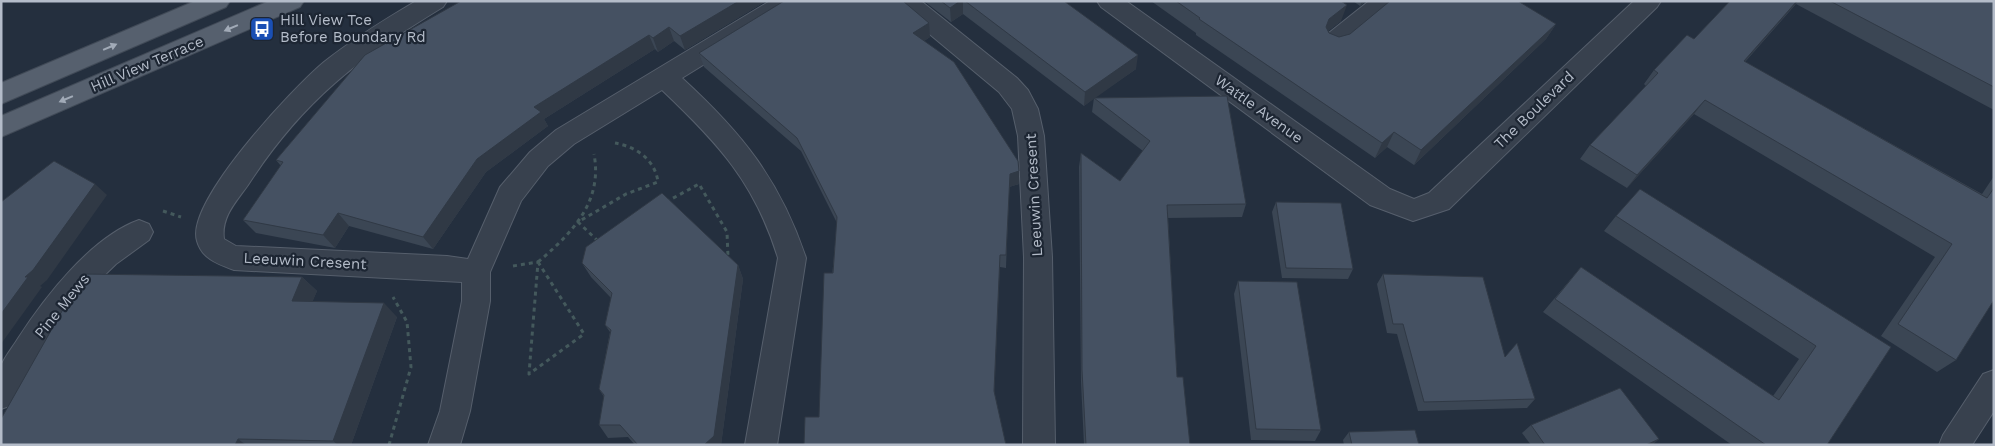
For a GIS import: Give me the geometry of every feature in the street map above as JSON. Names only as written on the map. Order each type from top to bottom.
[{"type":"main road","name":"Hill View Terrace","points":[[1,94],[218,1]]},
{"type":"main road","name":"Hill View Terrace","points":[[1,127],[292,1]]},
{"type":"street","name":"Leeuwin Cresent","points":[[435,1],[388,28],[351,55],[313,86],[284,116],[256,149],[210,220],[210,238],[216,250],[234,258],[447,268],[476,272]]},
{"type":"street","points":[[444,445],[455,411],[476,301],[476,272],[510,195],[539,159],[581,138],[663,76],[789,1]]},
{"type":"street","name":"Leeuwin Cresent","points":[[905,1],[1008,85],[1019,97],[1030,124],[1038,257],[1039,445]]},
{"type":"street","name":"Wattle Avenue","points":[[1109,1],[1380,197],[1413,210]]},
{"type":"street","points":[[1334,42],[1385,1]]},
{"type":"street","name":"The Boulevard","points":[[1413,210],[1438,201],[1648,1]]},
{"type":"street","points":[[1340,6],[1361,20]]},
{"type":"street","points":[[663,76],[725,137],[748,165],[764,188],[786,236],[792,258],[761,445]]},
{"type":"street","name":"Pine Mews","points":[[1,395],[24,356],[77,283],[102,259],[139,232]]},
{"type":"street","points":[[1954,445],[1994,384]]},
{"type":"path","points":[[476,272],[538,262],[558,245],[582,218],[594,188],[598,167],[593,150],[581,138]]},
{"type":"path","points":[[578,222],[636,188],[658,182],[655,167],[644,155],[618,143],[581,138]]},
{"type":"path","points":[[665,203],[699,184],[727,232],[728,266]]},
{"type":"path","points":[[578,222],[598,241],[607,236]]},
{"type":"path","points":[[538,262],[584,334],[528,374],[533,318],[538,262]]},
{"type":"path","points":[[386,290],[393,296],[407,322],[411,367],[389,445]]},
{"type":"building","points":[[461,1],[739,1],[680,36],[669,27],[653,38],[649,35],[534,107],[541,112],[477,159],[423,237],[338,213],[323,235],[243,220],[283,162],[276,160],[365,55]]},
{"type":"building","points":[[784,1],[903,1],[929,23],[913,33],[954,62],[1018,161],[1019,171],[1010,174],[1006,255],[1000,255],[994,391],[1006,445],[804,445],[805,417],[819,417],[824,273],[833,273],[837,217],[797,138],[699,53]]},
{"type":"building","points":[[941,1],[960,1],[950,8]]},
{"type":"building","points":[[965,1],[1064,1],[1138,55],[1085,92]]},
{"type":"building","points":[[1176,1],[1341,1],[1347,5],[1329,19],[1326,27],[1329,33],[1339,37],[1350,34],[1390,1],[1518,1],[1556,24],[1421,150],[1394,132],[1382,143],[1199,19]]},
{"type":"building","points":[[1730,1],[1797,1],[1744,61],[1987,198],[1994,188],[1994,300],[1956,360],[1898,324],[1952,244],[1705,100],[1637,175],[1590,145],[1658,73],[1654,70],[1687,35],[1694,39]]},
{"type":"building","points":[[1830,1],[1994,1],[1994,87]]},
{"type":"building","points":[[1227,96],[1246,204],[1167,205],[1177,377],[1183,377],[1190,445],[1086,445],[1082,370],[1081,153],[1120,181],[1150,141],[1094,98]]},
{"type":"building","points":[[54,161],[95,184],[33,270],[25,277],[28,277],[1,314],[1,202]]},
{"type":"building","points":[[1640,189],[1891,347],[1827,445],[1766,445],[1555,299],[1581,267],[1779,400],[1816,346],[1616,216]]},
{"type":"building","points":[[662,193],[738,265],[714,436],[704,445],[638,445],[620,425],[599,425],[604,395],[599,389],[611,330],[605,325],[612,293],[582,263],[586,247]]},
{"type":"building","points":[[1276,202],[1341,203],[1353,269],[1286,268]]},
{"type":"building","points":[[83,274],[302,277],[292,301],[384,303],[333,441],[238,439],[235,445],[1,445],[1,419]]},
{"type":"building","points":[[1383,274],[1483,277],[1505,357],[1517,343],[1535,399],[1424,402],[1403,324],[1393,324]]},
{"type":"building","points":[[1238,281],[1297,282],[1321,430],[1256,429]]},
{"type":"building","points":[[1620,388],[1659,439],[1646,445],[1545,445],[1531,425]]},
{"type":"building","points":[[1415,430],[1419,445],[1352,445],[1349,432]]},
{"type":"place","name":"Hill View Tce Before Boundary Rd","points":[[262,29]]}]
